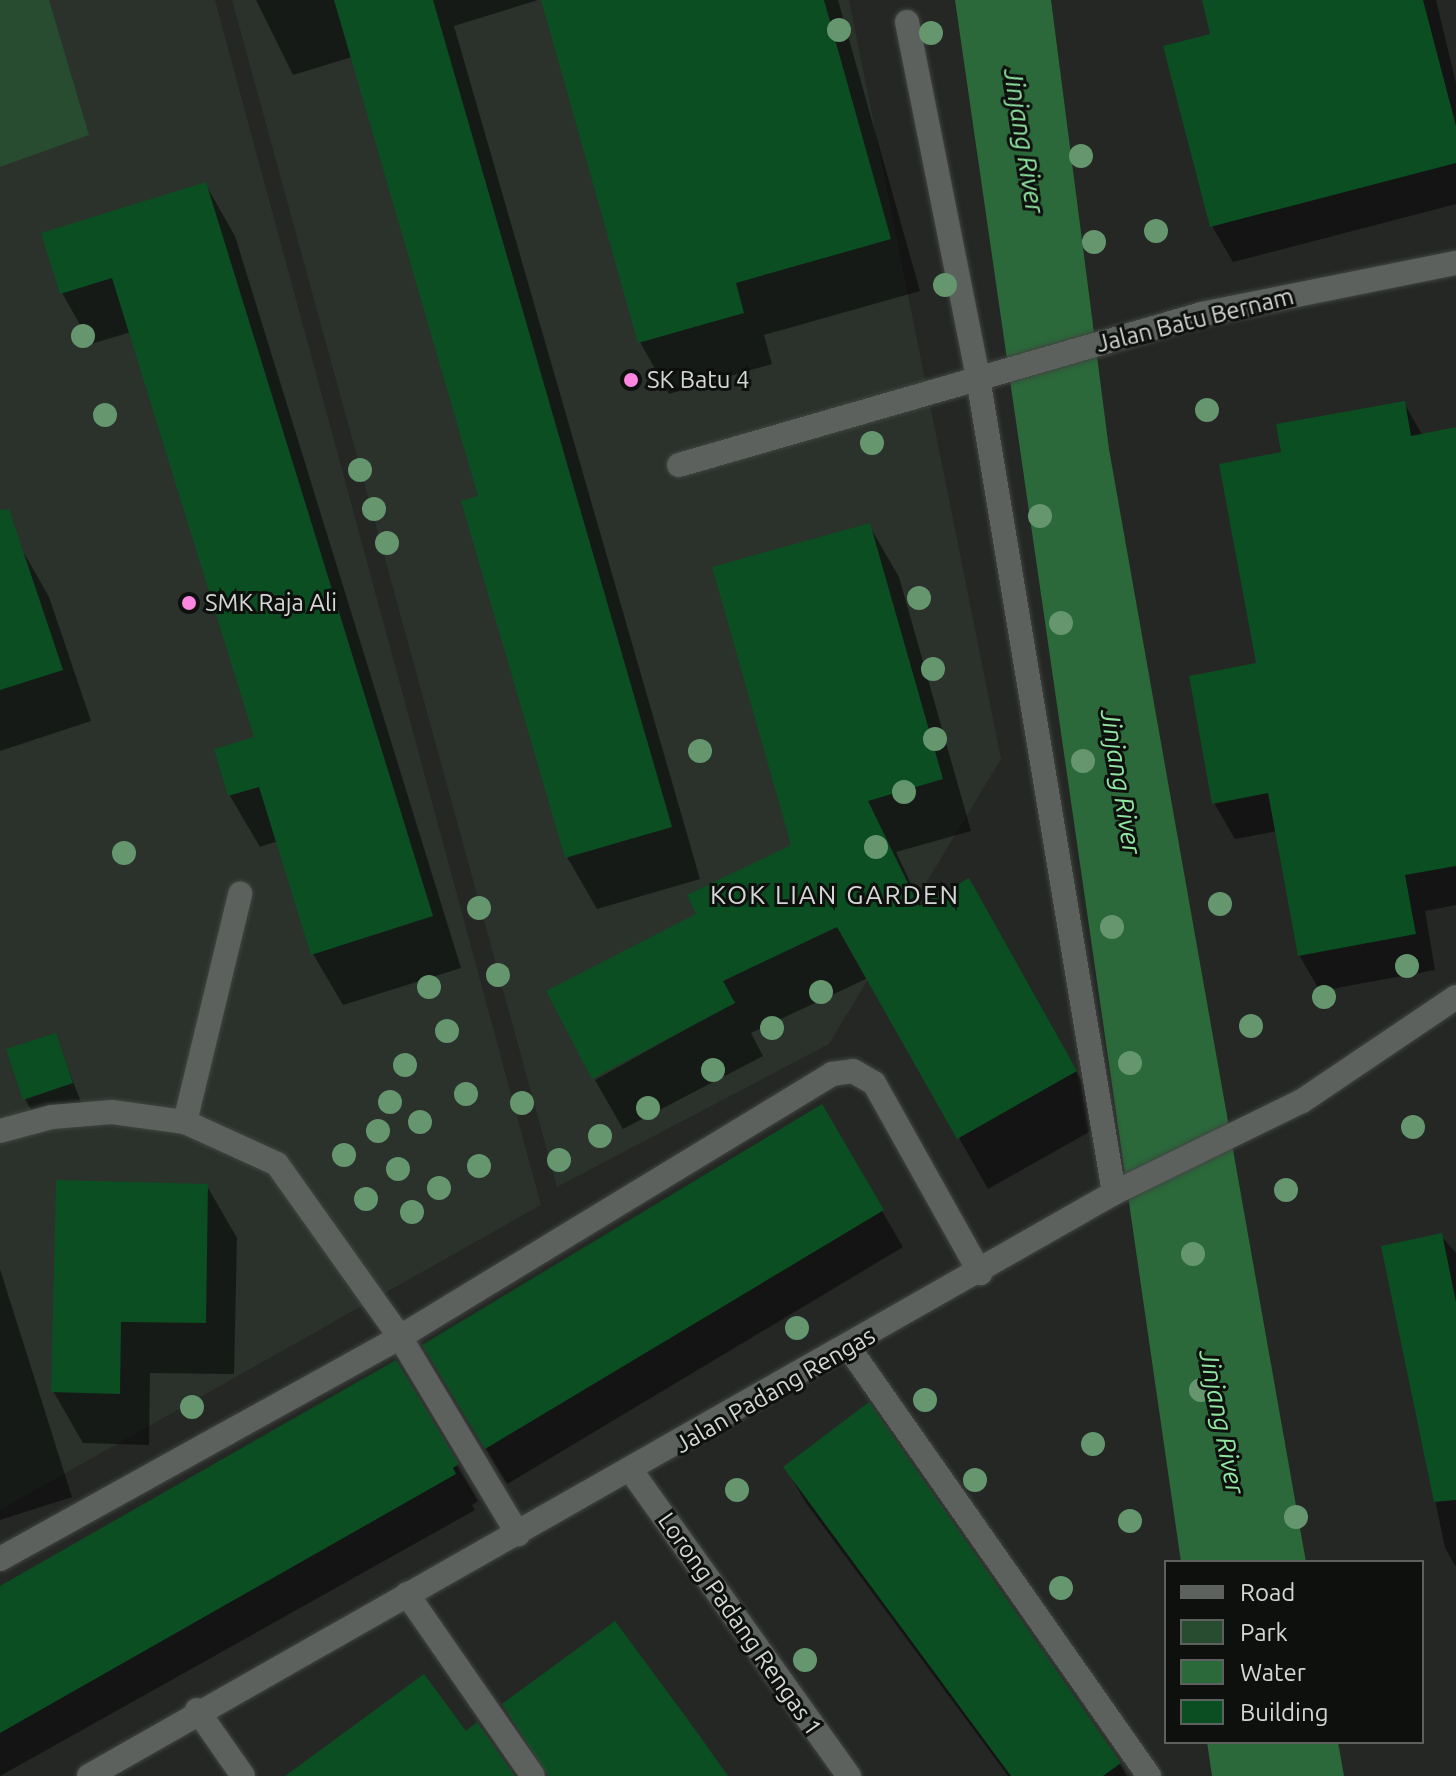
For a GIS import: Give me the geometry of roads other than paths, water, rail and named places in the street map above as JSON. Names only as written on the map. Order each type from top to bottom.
[{"type":"street","points":[[907,22],[978,378],[1119,1192]]},
{"type":"street","name":"Jalan Batu Bernam","points":[[679,465],[1202,314],[1456,263]]},
{"type":"street","points":[[185,1122],[240,894]]},
{"type":"street","name":"Jalan Padang Rengas","points":[[89,1776],[197,1710],[632,1472],[1119,1192],[1302,1101],[1456,997]]},
{"type":"street","points":[[0,1559],[400,1337],[832,1074],[853,1071],[874,1083],[980,1273]]},
{"type":"street","points":[[0,1131],[52,1117],[112,1112],[185,1122],[277,1164],[400,1337],[518,1534]]},
{"type":"street","points":[[849,1348],[1149,1776]]},
{"type":"street","name":"Lorong Padang Rengas 1","points":[[632,1472],[849,1776]]},
{"type":"street","points":[[407,1594],[533,1776]]},
{"type":"street","points":[[197,1710],[243,1776]]},
{"type":"water","name":"Jinjang River","points":[[955,0],[1051,0],[1109,449],[1306,1560],[1181,1560]]},
{"type":"water","points":[[1207,1744],[1338,1744],[1344,1776],[1212,1776]]},
{"type":"place","name":"SK Batu 4","points":[[631,380]]},
{"type":"place","name":"SMK Raja Ali","points":[[189,603]]},
{"type":"district","name":"KOK LIAN GARDEN","points":[[835,895]]}]
